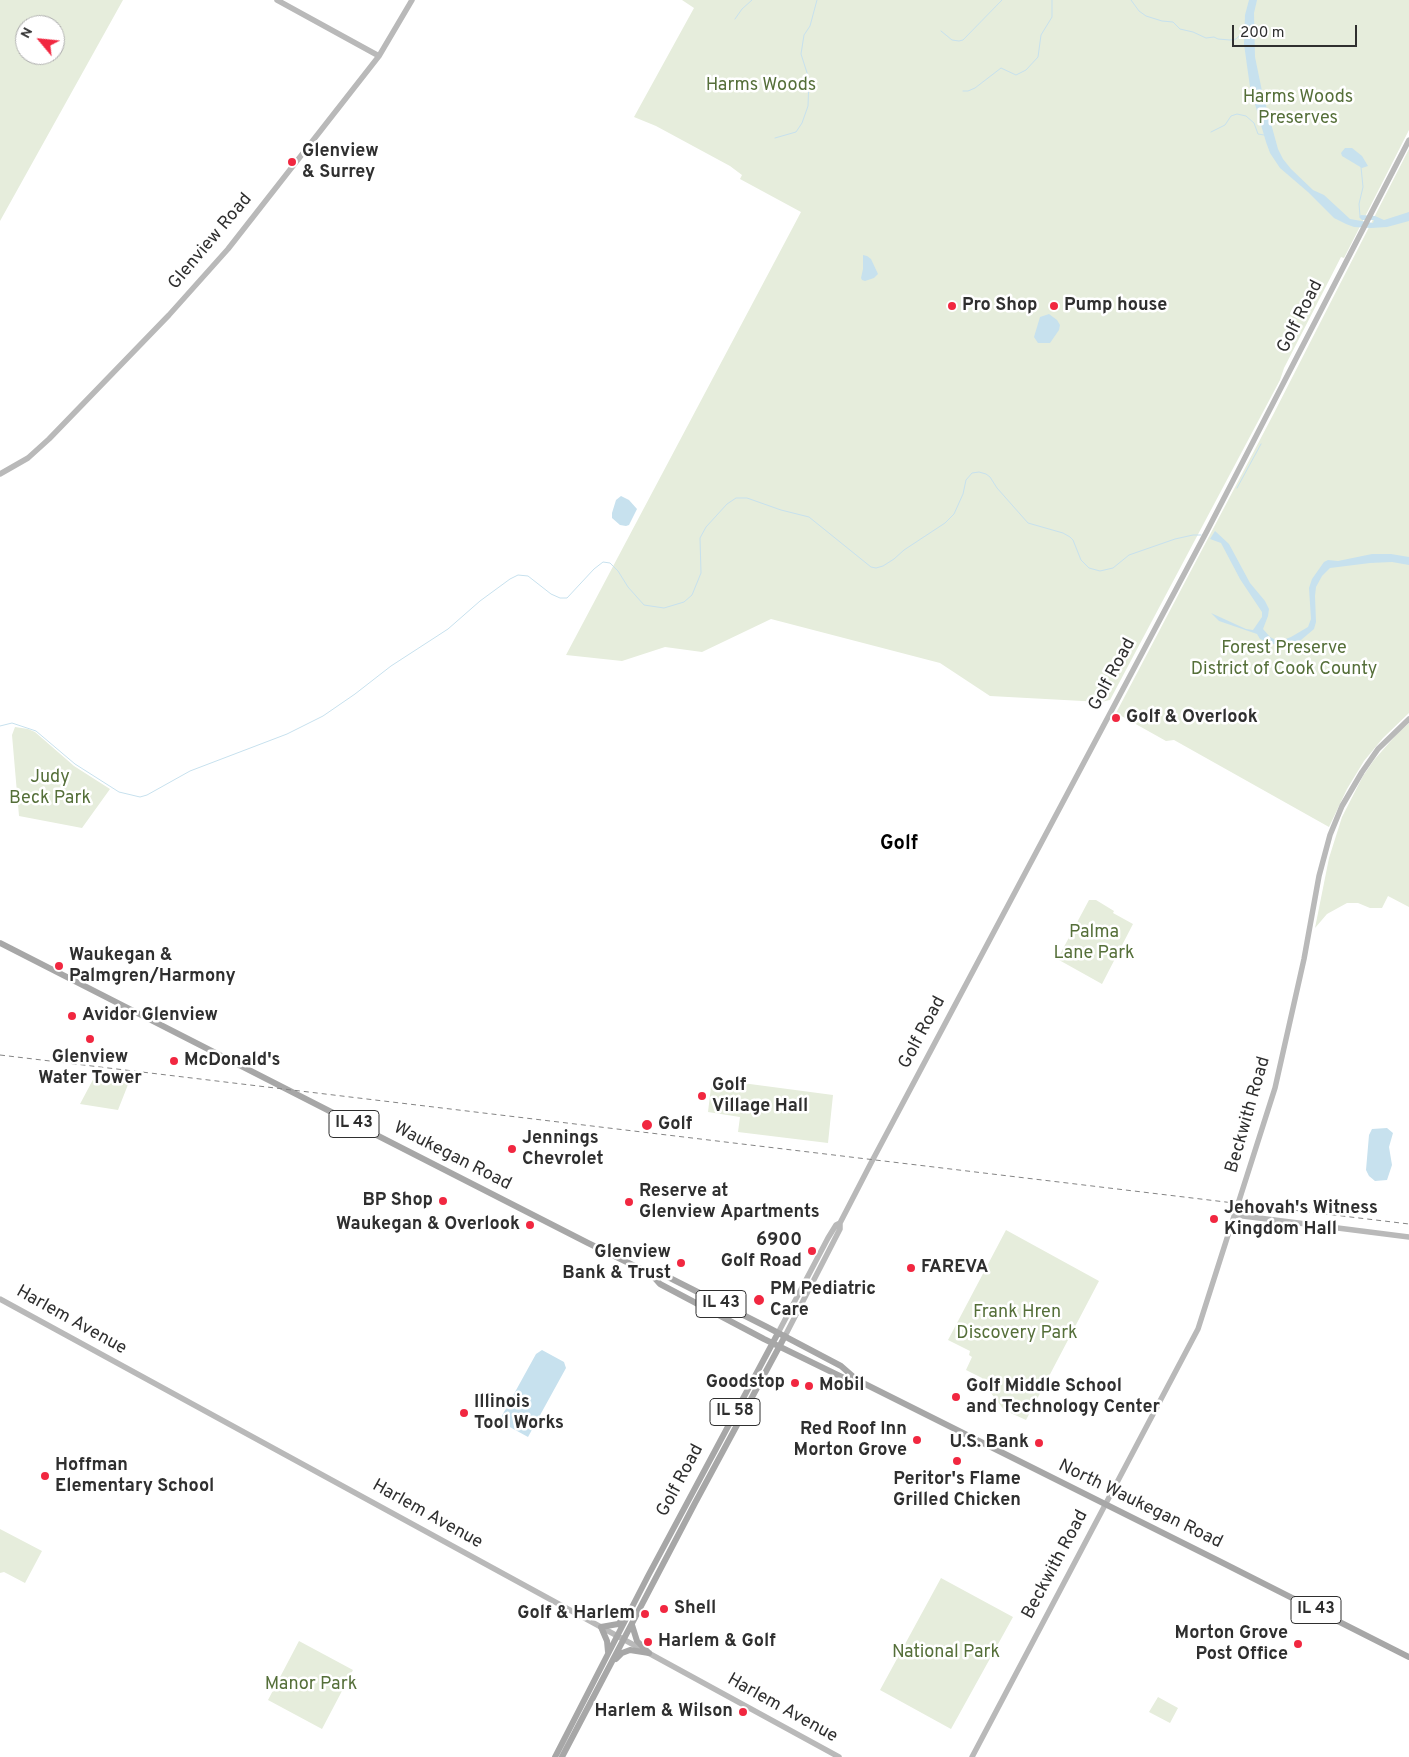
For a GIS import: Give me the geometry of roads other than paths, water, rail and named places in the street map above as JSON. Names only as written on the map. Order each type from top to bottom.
[{"type":"main road","points":[[277,0],[379,56]]},
{"type":"main road","name":"Glenview Road","points":[[0,474],[28,458],[53,436],[209,271],[273,193],[379,56],[412,0]]},
{"type":"main road","name":"Golf Road","points":[[555,1757],[772,1343],[828,1238],[836,1225],[840,1223],[1207,531],[1409,140]]},
{"type":"main road","name":"Beckwith Road","points":[[972,1757],[1198,1329],[1275,1088],[1330,835],[1342,806],[1362,772],[1389,738],[1409,720]]},
{"type":"main road","name":"Waukegan Road","points":[[0,943],[651,1274],[660,1284],[780,1347]]},
{"type":"main road","points":[[1235,1215],[1409,1237]]},
{"type":"main road","name":"Golf Road","points":[[562,1757],[780,1347],[840,1229],[840,1223]]},
{"type":"main road","name":"Waukegan Road","points":[[651,1274],[664,1275],[785,1336]]},
{"type":"main road","name":"Harlem Avenue","points":[[0,1299],[839,1757]]},
{"type":"main road","name":"North Waukegan Road","points":[[785,1336],[841,1366],[857,1380],[1409,1657]]},
{"type":"main road","name":"North Waukegan Road","points":[[780,1347],[846,1379],[857,1380]]},
{"type":"main road","points":[[608,1653],[607,1641],[602,1627],[618,1624],[630,1612]]},
{"type":"main road","points":[[632,1625],[637,1641],[648,1653]]},
{"type":"main road","points":[[611,1663],[622,1653],[630,1650],[648,1653]]},
{"type":"water","points":[[1249,0],[1257,0],[1254,13],[1255,57],[1262,91],[1278,149],[1283,159],[1313,190],[1324,195],[1350,219],[1373,223],[1374,220],[1362,220],[1359,217],[1361,215],[1375,216],[1384,220],[1409,212],[1409,221],[1387,227],[1371,228],[1354,227],[1346,224],[1334,218],[1280,168],[1270,153],[1250,87],[1244,44],[1245,15]]},
{"type":"water","points":[[1345,148],[1352,148],[1362,156],[1368,166],[1362,168],[1342,156],[1341,153]]},
{"type":"water","points":[[863,255],[871,259],[878,274],[874,278],[865,281],[861,278]]},
{"type":"water","points":[[1049,314],[1057,320],[1060,325],[1059,330],[1050,343],[1038,343],[1034,337],[1040,317]]},
{"type":"water","points":[[621,496],[629,500],[637,509],[629,525],[626,526],[620,525],[612,518],[616,500]]},
{"type":"water","points":[[1215,531],[1229,544],[1250,583],[1265,601],[1269,609],[1263,629],[1270,637],[1276,640],[1291,637],[1308,627],[1311,619],[1309,588],[1312,579],[1324,562],[1372,554],[1391,554],[1409,557],[1409,565],[1392,562],[1330,568],[1322,576],[1316,587],[1316,622],[1314,629],[1301,640],[1291,644],[1273,644],[1260,639],[1257,634],[1219,621],[1211,613],[1246,629],[1253,630],[1262,617],[1262,612],[1240,579],[1221,543],[1210,539]]},
{"type":"water","points":[[1387,1128],[1393,1133],[1389,1147],[1392,1165],[1387,1180],[1375,1181],[1366,1170],[1369,1135],[1372,1129]]},
{"type":"water","points":[[542,1350],[564,1362],[566,1368],[528,1437],[499,1421],[536,1354]]},
{"type":"waterway","points":[[735,19],[752,0]]},
{"type":"waterway","points":[[775,138],[796,132],[802,123],[808,106],[809,79],[801,54],[804,35],[810,26],[817,0]]},
{"type":"waterway","points":[[941,31],[952,40],[963,40],[1002,0]]},
{"type":"waterway","points":[[963,91],[975,88],[1001,68],[1016,75],[1026,70],[1038,57],[1041,35],[1052,17],[1052,0]]},
{"type":"waterway","points":[[1131,0],[1139,11],[1146,16],[1173,22],[1180,29],[1206,38],[1214,37],[1230,40],[1236,39],[1242,33],[1246,34]]},
{"type":"waterway","points":[[1211,132],[1225,125],[1231,116],[1237,114],[1246,116],[1254,123],[1258,134],[1264,135]]},
{"type":"waterway","points":[[1360,216],[1359,204],[1363,187],[1361,167]]},
{"type":"waterway","points":[[1237,488],[1261,444]]},
{"type":"waterway","points":[[0,726],[12,723],[36,731],[75,764],[119,792],[140,797],[147,795],[190,771],[287,734],[323,716],[391,666],[448,629],[480,601],[518,575],[528,576],[551,594],[560,598],[567,598],[594,569],[603,562],[610,563],[644,605],[664,608],[684,602],[692,595],[701,573],[700,538],[706,527],[727,504],[736,498],[747,498],[781,510],[809,517],[871,567],[876,568],[894,559],[904,550],[945,523],[954,514],[963,494],[966,480],[972,473],[979,472],[990,477],[997,488],[1028,523],[1063,533],[1070,537],[1081,560],[1089,568],[1100,571],[1113,568],[1129,555],[1175,539],[1201,535]]},
{"type":"railway","points":[[0,1055],[1409,1224]]},
{"type":"place","name":"Glenview & Surrey","points":[[292,162]]},
{"type":"place","name":"Pro Shop","points":[[952,306]]},
{"type":"place","name":"Pump house","points":[[1054,306]]},
{"type":"place","name":"Golf & Overlook","points":[[1116,718]]},
{"type":"place","name":"Waukegan & Palmgren/Harmony","points":[[59,966]]},
{"type":"place","name":"Avidor Glenview","points":[[72,1016]]},
{"type":"place","name":"Glenview Water Tower","points":[[90,1039]]},
{"type":"place","name":"McDonald's","points":[[174,1061]]},
{"type":"place","name":"Golf Village Hall","points":[[702,1096]]},
{"type":"place","name":"Golf","points":[[647,1125]]},
{"type":"place","name":"Jennings Chevrolet","points":[[512,1149]]},
{"type":"place","name":"BP Shop","points":[[443,1201]]},
{"type":"place","name":"Reserve at Glenview Apartments","points":[[629,1202]]},
{"type":"place","name":"Jehovah's Witness Kingdom Hall","points":[[1214,1219]]},
{"type":"place","name":"Waukegan & Overlook","points":[[530,1225]]},
{"type":"place","name":"6900 Golf Road","points":[[812,1251]]},
{"type":"place","name":"Glenview Bank & Trust","points":[[681,1263]]},
{"type":"place","name":"FAREVA","points":[[911,1268]]},
{"type":"place","name":"PM Pediatric Care","points":[[759,1300]]},
{"type":"place","name":"Goodstop","points":[[795,1383]]},
{"type":"place","name":"Mobil","points":[[809,1386]]},
{"type":"place","name":"Golf Middle School and Technology Center","points":[[956,1397]]},
{"type":"place","name":"Illinois Tool Works","points":[[464,1413]]},
{"type":"place","name":"Red Roof Inn Morton Grove","points":[[917,1440]]},
{"type":"place","name":"U.S. Bank","points":[[1039,1443]]},
{"type":"place","name":"Peritor's Flame Grilled Chicken","points":[[957,1461]]},
{"type":"place","name":"Hoffman Elementary School","points":[[45,1476]]},
{"type":"place","name":"Shell","points":[[664,1609]]},
{"type":"place","name":"Golf & Harlem","points":[[645,1614]]},
{"type":"place","name":"Harlem & Golf","points":[[648,1642]]},
{"type":"place","name":"Morton Grove Post Office","points":[[1298,1644]]},
{"type":"place","name":"Harlem & Wilson","points":[[743,1712]]},
{"type":"district","name":"Golf","points":[[899,845]]},
{"type":"park label","name":"Harms Woods","points":[[761,86]]},
{"type":"park label","name":"Harms Woods Preserves","points":[[1298,108]]},
{"type":"park label","name":"Forest Preserve District of Cook County","points":[[1284,660]]},
{"type":"park label","name":"Judy Beck Park","points":[[50,788]]},
{"type":"park label","name":"Palma Lane Park","points":[[1094,943]]},
{"type":"park label","name":"Frank Hren Discovery Park","points":[[1017,1324]]},
{"type":"park label","name":"National Park","points":[[946,1653]]},
{"type":"park label","name":"Manor Park","points":[[311,1685]]}]
